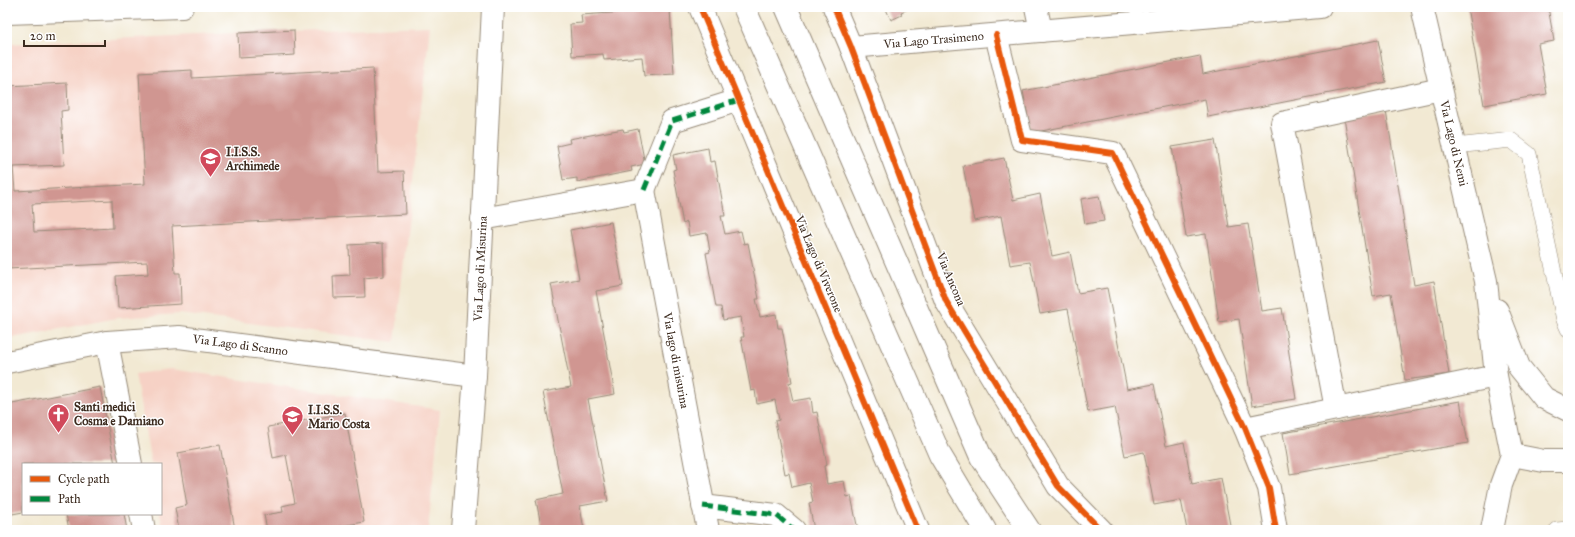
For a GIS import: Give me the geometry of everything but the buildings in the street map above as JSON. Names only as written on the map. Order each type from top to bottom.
[{"type":"street","points":[[7,13],[182,7]]},
{"type":"street","name":"Via Lago di Misurina","points":[[463,530],[475,376],[493,7]]},
{"type":"street","name":"Via Lago di Viverone","points":[[700,7],[918,530]]},
{"type":"street","points":[[744,7],[940,455],[985,530]]},
{"type":"street","points":[[786,7],[981,457],[1029,530]]},
{"type":"street","name":"Via Ancona","points":[[834,7],[946,301],[1058,486],[1101,530]]},
{"type":"street","points":[[1036,7],[1041,31]]},
{"type":"street","name":"Via Lago Trasimeno","points":[[850,47],[1320,7]]},
{"type":"street","name":"Via Lago di Nemi","points":[[1422,7],[1486,281]]},
{"type":"street","points":[[996,35],[1022,140],[1113,152],[1244,428],[1268,488],[1276,530]]},
{"type":"street","points":[[1336,409],[1282,122],[1441,89]]},
{"type":"street","points":[[482,219],[644,190],[672,121],[739,100]]},
{"type":"street","name":"Via lago di misurina","points":[[644,190],[708,530]]},
{"type":"street","points":[[1486,281],[1496,376],[1512,455],[1501,485],[1492,530]]},
{"type":"street","points":[[1486,281],[1519,367],[1544,398],[1568,410]]},
{"type":"street","name":"Via Lago di Scanno","points":[[7,362],[107,342],[179,337],[475,376]]},
{"type":"street","points":[[107,342],[131,463]]},
{"type":"street","points":[[1244,428],[1496,376]]},
{"type":"street","points":[[1512,455],[1544,461],[1568,460]]},
{"type":"street","points":[[704,506],[776,515],[794,530]]},
{"type":"street","points":[[141,515],[144,530]]},
{"type":"lane","points":[[1454,146],[1511,140],[1529,154],[1564,320],[1568,329]]},
{"type":"lane","points":[[1557,530],[1568,530]]},
{"type":"shaded area","name":"I.I.S.S. Archimede","points":[[430,26],[395,342],[180,314],[117,318],[7,339],[7,44]]},
{"type":"shaded area","name":"I.I.S.S. Mario Costa","points":[[171,369],[440,410],[428,530],[163,530],[160,515],[162,515],[162,463],[151,463],[135,374]]},
{"type":"marked path","points":[[644,190],[672,121],[739,100]]},
{"type":"marked path","points":[[703,506],[776,515],[794,530]]},
{"type":"cycle path","points":[[700,7],[918,530]]},
{"type":"cycle path","points":[[834,7],[851,47],[946,301],[1058,486],[1101,530]]},
{"type":"cycle path","points":[[996,35],[1022,140],[1113,153],[1245,428],[1269,488],[1276,530]]},
{"type":"place","name":"I.I.S.S. Archimede","points":[[210,178]]},
{"type":"place","name":"Santi medici Cosma e Damiano","points":[[58,434]]},
{"type":"place","name":"I.I.S.S. Mario Costa","points":[[292,436]]}]
